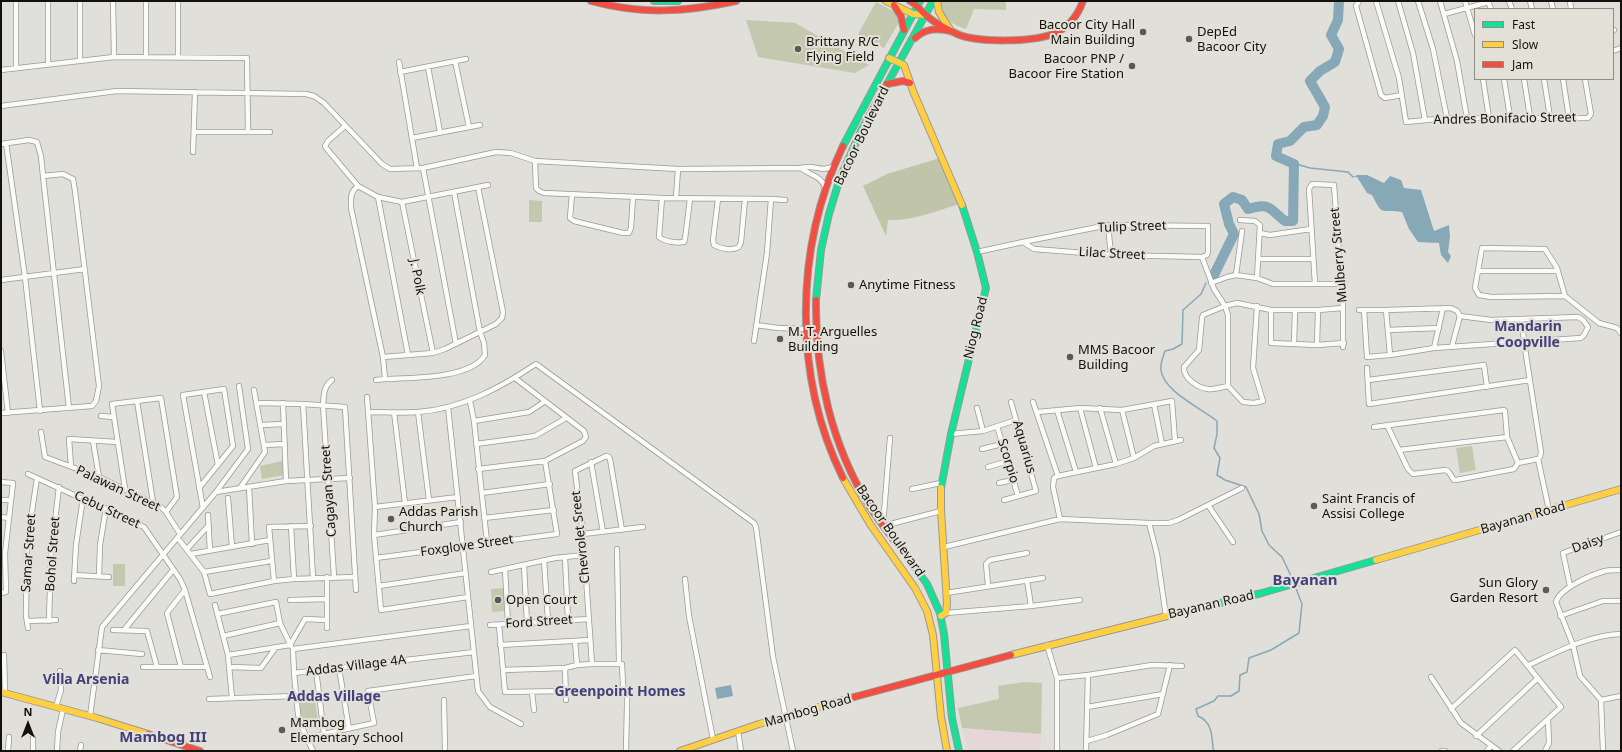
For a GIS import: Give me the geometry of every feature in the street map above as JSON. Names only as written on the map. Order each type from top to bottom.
[{"type":"main road","points":[[591,1],[643,11],[670,12],[691,10],[736,1]]},
{"type":"main road","points":[[654,1],[678,1]]},
{"type":"main road","points":[[886,1],[913,14],[925,15],[951,31]]},
{"type":"main road","points":[[910,1],[919,3],[925,15]]},
{"type":"main road","name":"Bacoor Boulevard","points":[[932,1],[853,149],[841,175],[826,220],[821,244],[816,299],[816,342],[822,380],[836,437],[844,458],[862,494],[883,526],[932,591],[944,615],[944,632],[952,723],[959,751]]},
{"type":"main road","points":[[937,1],[939,12],[951,31]]},
{"type":"main road","points":[[910,42],[924,30],[937,28],[970,38],[980,39],[1043,36],[1057,32],[1069,24],[1078,14],[1083,1]]},
{"type":"main road","name":"Bacoor Boulevard","points":[[919,3],[855,122],[834,166],[826,189],[817,219],[807,278],[806,328],[808,355],[814,394],[835,461],[862,514],[913,584],[927,612],[932,630],[941,724],[947,751]]},
{"type":"main road","points":[[894,5],[901,16],[904,30]]},
{"type":"main road","points":[[889,58],[899,63]]},
{"type":"main road","name":"Niog Road","points":[[899,63],[904,65],[910,83],[962,204],[977,252],[986,288],[951,434],[941,483],[941,511],[946,593],[944,615]]},
{"type":"main road","points":[[887,84],[903,81],[910,83]]},
{"type":"main road","points":[[817,219],[826,220]]},
{"type":"main road","name":"Bayanan Road","points":[[937,674],[1047,645],[1262,593],[1621,489]]},
{"type":"main road","points":[[891,554],[900,548]]},
{"type":"main road","name":"Mambog Road","points":[[680,751],[738,731],[937,674]]},
{"type":"main road","points":[[3,693],[90,716],[183,749],[200,751]]},
{"type":"street","points":[[16,1],[16,68]]},
{"type":"street","points":[[48,1],[48,64]]},
{"type":"street","points":[[80,1],[80,60]]},
{"type":"street","points":[[113,1],[114,57]]},
{"type":"street","points":[[146,1],[146,57]]},
{"type":"street","points":[[178,1],[178,57]]},
{"type":"street","points":[[1358,2],[1356,6],[1381,95],[1385,98],[1402,95],[1399,78],[1376,1]]},
{"type":"street","points":[[1398,1],[1413,53],[1425,120]]},
{"type":"street","points":[[1418,1],[1433,49],[1447,118]]},
{"type":"street","points":[[1440,1],[1457,61],[1467,118]]},
{"type":"street","points":[[1466,1],[1474,32]]},
{"type":"street","points":[[1444,14],[1489,1]]},
{"type":"street","points":[[1,70],[114,57],[247,58],[248,132]]},
{"type":"street","points":[[400,72],[466,59]]},
{"type":"street","points":[[455,61],[469,127]]},
{"type":"street","points":[[399,62],[416,168]]},
{"type":"street","points":[[428,67],[440,132]]},
{"type":"street","points":[[1483,80],[1489,118]]},
{"type":"street","points":[[1504,80],[1510,117]]},
{"type":"street","points":[[1524,80],[1530,117]]},
{"type":"street","points":[[1544,80],[1550,117]]},
{"type":"street","points":[[1563,80],[1569,118]]},
{"type":"street","name":"Andres Bonifacio Street","points":[[1402,95],[1406,122],[1447,118],[1586,118],[1590,116],[1585,80]]},
{"type":"street","points":[[1,106],[117,91],[306,94],[314,96],[324,103],[385,166],[390,168],[423,168],[496,152],[511,153],[535,161],[678,169],[801,168],[810,166],[827,170],[834,166]]},
{"type":"street","points":[[193,152],[195,92]]},
{"type":"street","points":[[412,138],[480,125]]},
{"type":"street","points":[[346,126],[328,141],[325,146],[358,186],[378,197],[402,202],[488,185]]},
{"type":"street","points":[[194,132],[270,132]]},
{"type":"street","points":[[40,411],[25,277],[3,143],[28,140],[37,142],[41,156],[69,408]]},
{"type":"street","points":[[535,161],[535,183],[536,188],[539,191],[633,197],[784,200]]},
{"type":"street","points":[[423,168],[456,344]]},
{"type":"street","points":[[801,168],[823,181],[826,189]]},
{"type":"street","points":[[676,198],[678,169]]},
{"type":"street","points":[[1,413],[92,406],[96,401],[99,386],[85,269],[72,179],[63,174],[43,176]]},
{"type":"street","name":"Mulberry Street","points":[[1311,229],[1309,188],[1312,184],[1334,185],[1344,308],[1344,345],[1317,345]]},
{"type":"street","points":[[358,186],[354,189],[351,196],[351,208],[383,357],[385,379]]},
{"type":"street","points":[[383,357],[433,353],[445,349],[496,324],[504,315],[478,187]]},
{"type":"street","points":[[376,380],[432,378],[468,368],[479,362],[485,355],[484,343],[480,332],[454,192]]},
{"type":"street","points":[[572,194],[570,218],[574,221],[623,233],[629,233],[631,228],[633,197]]},
{"type":"street","points":[[378,197],[408,355]]},
{"type":"street","points":[[662,198],[659,237],[663,240],[681,243],[684,242],[685,239],[690,199]]},
{"type":"street","points":[[718,199],[713,240],[714,245],[718,247],[735,249],[739,247],[741,242],[745,199]]},
{"type":"street","points":[[754,341],[767,253],[771,199]]},
{"type":"street","name":"J. Polk","points":[[402,202],[433,353]]},
{"type":"street","points":[[1240,220],[1255,221],[1260,225],[1257,278]]},
{"type":"street","points":[[1108,225],[1110,255]]},
{"type":"street","name":"Tulip Street","points":[[977,252],[1108,225],[1208,226],[1208,252],[1202,257]]},
{"type":"street","points":[[1260,233],[1270,235],[1311,229],[1315,284]]},
{"type":"street","points":[[1236,275],[1242,231]]},
{"type":"street","name":"Lilac Street","points":[[1023,242],[1034,249],[1110,255],[1202,257]]},
{"type":"street","points":[[1565,296],[1492,297],[1479,295],[1475,288],[1482,248],[1546,249],[1558,271],[1565,296],[1599,324],[1617,328],[1621,333]]},
{"type":"street","points":[[1202,257],[1211,283],[1225,306],[1228,315],[1228,386],[1243,402],[1254,403],[1263,401],[1253,368],[1257,306]]},
{"type":"street","points":[[1258,259],[1313,259]]},
{"type":"street","points":[[1,280],[85,269]]},
{"type":"street","points":[[1478,271],[1558,271]]},
{"type":"street","points":[[1211,283],[1236,275],[1257,278],[1273,284],[1342,284]]},
{"type":"street","points":[[1228,386],[1209,389],[1196,385],[1183,369],[1199,350],[1202,316],[1225,306],[1237,303],[1271,310],[1318,310],[1344,308]]},
{"type":"street","points":[[1434,348],[1443,308]]},
{"type":"street","points":[[1443,308],[1455,309],[1460,316],[1491,320],[1578,317],[1588,326],[1581,338],[1452,346],[1368,357],[1362,310],[1443,308]]},
{"type":"street","points":[[1271,310],[1271,343],[1317,345],[1318,310]]},
{"type":"street","points":[[1294,344],[1295,310]]},
{"type":"street","points":[[1386,310],[1390,355]]},
{"type":"street","points":[[1452,346],[1460,316]]},
{"type":"street","points":[[1522,319],[1524,342],[1541,452],[1538,459],[1549,510]]},
{"type":"street","points":[[756,325],[778,328],[806,328]]},
{"type":"street","points":[[1388,330],[1438,328]]},
{"type":"street","points":[[1,351],[8,413]]},
{"type":"street","points":[[368,412],[418,412],[448,407],[470,401],[515,378],[536,364],[754,523],[756,526],[760,552],[772,657],[793,751]]},
{"type":"street","points":[[1368,380],[1484,364],[1487,386]]},
{"type":"street","points":[[1367,368],[1369,404],[1530,380]]},
{"type":"street","points":[[478,469],[545,461],[583,441],[586,436],[584,431],[544,402],[515,378]]},
{"type":"street","name":"Cagayan Street","points":[[332,380],[328,383],[324,391],[323,405],[334,577]]},
{"type":"street","points":[[90,716],[102,627],[203,508],[248,449],[239,386]]},
{"type":"street","points":[[199,488],[233,446],[224,389],[183,395],[199,488],[203,508]]},
{"type":"street","points":[[240,488],[265,453],[254,390]]},
{"type":"street","points":[[204,392],[218,465]]},
{"type":"street","points":[[367,397],[375,507],[374,535],[381,610],[468,597]]},
{"type":"street","points":[[125,489],[112,404],[161,398],[177,496],[166,512]]},
{"type":"street","points":[[1038,412],[1080,408],[1122,410],[1170,400],[1173,402],[1178,440],[1154,446],[1134,458],[1116,464],[1058,476],[1053,479],[1053,487],[1060,519]]},
{"type":"street","points":[[136,401],[153,502]]},
{"type":"street","points":[[470,401],[474,421],[487,542]]},
{"type":"street","points":[[474,421],[529,412],[544,402]]},
{"type":"street","name":"Aquarius","points":[[1011,402],[1036,491],[1018,496]]},
{"type":"street","points":[[1033,402],[1038,412],[1058,476]]},
{"type":"street","points":[[257,403],[346,407],[356,590]]},
{"type":"street","points":[[283,403],[286,481]]},
{"type":"street","points":[[303,404],[313,578]]},
{"type":"street","points":[[1154,404],[1162,444]]},
{"type":"street","points":[[448,407],[479,694],[490,707],[521,724]]},
{"type":"street","points":[[977,408],[983,431]]},
{"type":"street","points":[[1080,408],[1096,468]]},
{"type":"street","points":[[1100,408],[1116,464]]},
{"type":"street","points":[[1057,410],[1076,472]]},
{"type":"street","points":[[1122,410],[1134,458]]},
{"type":"street","points":[[1374,427],[1504,410],[1506,416],[1506,437],[1518,463]]},
{"type":"street","points":[[394,412],[405,503]]},
{"type":"street","points":[[418,412],[429,500]]},
{"type":"street","points":[[101,416],[114,417]]},
{"type":"street","points":[[476,444],[535,436],[566,418]]},
{"type":"street","points":[[951,434],[983,431],[1016,420]]},
{"type":"street","points":[[261,425],[284,424]]},
{"type":"street","points":[[1387,425],[1408,469],[1413,474],[1445,470],[1448,471],[1454,480],[1456,480],[1514,469],[1518,463],[1538,459]]},
{"type":"street","name":"Scorpio","points":[[997,426],[1018,496]]},
{"type":"street","name":"Palawan Street","points":[[41,432],[45,457],[99,477],[153,502],[166,512],[180,534]]},
{"type":"street","points":[[1399,450],[1506,437]]},
{"type":"street","points":[[890,438],[883,526],[941,511]]},
{"type":"street","points":[[71,466],[68,439],[117,442]]},
{"type":"street","points":[[93,441],[99,477]]},
{"type":"street","points":[[264,445],[285,444]]},
{"type":"street","points":[[982,449],[1002,444]]},
{"type":"street","name":"Chevrolet Sreet","points":[[592,664],[583,534],[575,472],[606,456],[608,457],[622,530]]},
{"type":"street","points":[[484,518],[554,510],[545,461]]},
{"type":"street","points":[[592,462],[603,532]]},
{"type":"street","points":[[988,467],[1008,462]]},
{"type":"street","name":"Cebu Street","points":[[28,474],[106,508],[144,527],[185,590],[210,677]]},
{"type":"street","name":"Samar Street","points":[[28,628],[26,616],[27,545],[37,478]]},
{"type":"street","points":[[216,492],[286,481],[350,478]]},
{"type":"street","points":[[999,483],[1013,480]]},
{"type":"street","points":[[1,482],[13,483],[3,571],[3,592]]},
{"type":"street","points":[[912,488],[941,483]]},
{"type":"street","points":[[482,493],[550,484]]},
{"type":"street","name":"Bohol Street","points":[[49,621],[51,555],[59,487]]},
{"type":"street","points":[[249,487],[252,544]]},
{"type":"street","points":[[944,547],[1060,519],[1169,523],[1242,488]]},
{"type":"street","points":[[1004,500],[1018,496]]},
{"type":"street","points":[[375,507],[458,497]]},
{"type":"street","points":[[74,582],[76,545],[84,498]]},
{"type":"street","points":[[228,498],[232,547]]},
{"type":"street","points":[[1,500],[11,500]]},
{"type":"street","points":[[1208,505],[1232,542]]},
{"type":"street","points":[[99,576],[100,544],[106,508]]},
{"type":"street","name":"Foxglove Street","points":[[376,558],[487,542],[557,534],[554,510]]},
{"type":"street","points":[[208,515],[210,551]]},
{"type":"street","points":[[1,518],[9,518]]},
{"type":"street","points":[[374,535],[461,522]]},
{"type":"street","points":[[1149,523],[1157,554],[1166,616]]},
{"type":"street","points":[[187,549],[208,526]]},
{"type":"street","points":[[291,526],[294,579]]},
{"type":"street","points":[[274,581],[269,527],[311,526]]},
{"type":"street","points":[[583,534],[643,528]]},
{"type":"street","name":"Daisy","points":[[1570,586],[1563,553],[1621,532]]},
{"type":"street","points":[[1,537],[7,537]]},
{"type":"street","points":[[191,554],[270,540]]},
{"type":"street","points":[[180,541],[204,572],[210,594],[274,581],[327,577],[355,577]]},
{"type":"street","points":[[617,549],[619,663]]},
{"type":"street","points":[[988,585],[986,564],[990,560],[1027,553]]},
{"type":"street","points":[[491,572],[524,566],[544,560],[584,555]]},
{"type":"street","points":[[565,557],[568,620]]},
{"type":"street","points":[[544,560],[548,621]]},
{"type":"street","points":[[204,572],[271,561]]},
{"type":"street","points":[[524,566],[527,623]]},
{"type":"street","points":[[505,569],[508,624]]},
{"type":"street","points":[[124,630],[173,570]]},
{"type":"street","points":[[1603,751],[1601,700],[1580,676],[1573,645],[1560,616],[1556,602],[1557,596],[1570,586],[1606,571],[1621,570]]},
{"type":"street","points":[[379,586],[466,573]]},
{"type":"street","points":[[74,575],[109,577]]},
{"type":"street","points":[[327,577],[327,628]]},
{"type":"street","points":[[946,593],[988,585],[1043,578]]},
{"type":"street","points":[[685,579],[689,616],[713,739]]},
{"type":"street","points":[[1027,580],[1031,606]]},
{"type":"street","points":[[181,667],[166,613],[185,590]]},
{"type":"street","points":[[290,600],[328,599]]},
{"type":"street","points":[[944,615],[1080,600]]},
{"type":"street","points":[[1560,616],[1602,601],[1621,601]]},
{"type":"street","points":[[217,614],[276,602],[280,623],[292,647],[294,673]]},
{"type":"street","points":[[215,605],[228,654],[232,698]]},
{"type":"street","points":[[292,647],[305,619],[327,620]]},
{"type":"street","name":"Ford Street","points":[[490,625],[589,619]]},
{"type":"street","points":[[28,622],[56,620]]},
{"type":"street","points":[[223,636],[280,623]]},
{"type":"street","points":[[499,625],[505,692],[566,691]]},
{"type":"street","points":[[228,654],[276,647],[292,647],[471,626]]},
{"type":"street","points":[[113,630],[147,631],[157,667]]},
{"type":"street","points":[[1529,666],[1573,645],[1609,634],[1621,634]]},
{"type":"street","points":[[500,646],[590,640]]},
{"type":"street","points":[[575,641],[577,664]]},
{"type":"street","points":[[1047,645],[1057,678],[1056,751]]},
{"type":"street","points":[[230,667],[261,668],[276,647]]},
{"type":"street","points":[[98,650],[142,654]]},
{"type":"street","points":[[1450,709],[1515,650],[1561,707],[1513,751]]},
{"type":"street","name":"Addas Village 4A","points":[[312,751],[299,719],[294,673],[474,652]]},
{"type":"street","points":[[3,693],[4,655]]},
{"type":"street","points":[[503,670],[565,668],[577,664],[622,664],[623,684],[627,700],[626,751]]},
{"type":"street","points":[[1057,678],[1088,676],[1152,665],[1182,666]]},
{"type":"street","points":[[1087,741],[1158,714],[1170,665]]},
{"type":"street","points":[[143,667],[207,667]]},
{"type":"street","points":[[339,668],[349,729]]},
{"type":"street","points":[[565,668],[566,700]]},
{"type":"street","points":[[316,670],[324,734]]},
{"type":"street","points":[[56,707],[61,690],[60,671]]},
{"type":"street","points":[[308,739],[374,723],[368,691],[476,676]]},
{"type":"street","points":[[1086,751],[1088,676]]},
{"type":"street","points":[[1431,677],[1450,709],[1461,723],[1476,736],[1499,751]]},
{"type":"street","points":[[1476,736],[1538,678]]},
{"type":"street","points":[[532,692],[534,710]]},
{"type":"street","points":[[1087,707],[1163,694]]},
{"type":"street","points":[[209,699],[296,696]]},
{"type":"street","points":[[1601,700],[1621,696]]},
{"type":"street","points":[[444,700],[445,751]]},
{"type":"street","points":[[57,751],[58,732],[63,709]]},
{"type":"street","points":[[1545,751],[1550,743],[1548,719]]},
{"type":"street","points":[[738,731],[741,751]]},
{"type":"street","points":[[8,751],[9,737]]},
{"type":"street","points":[[33,738],[33,751]]},
{"type":"street","points":[[80,751],[81,744]]},
{"type":"street","points":[[1487,751],[1491,746]]},
{"type":"shaded area","points":[[962,728],[1041,734],[1041,751],[968,751]]},
{"type":"green space","points":[[939,1],[1006,1],[1006,10],[974,9],[966,29],[955,25],[945,16]]},
{"type":"green space","points":[[876,2],[895,12],[899,22],[884,48],[858,34]]},
{"type":"green space","name":"Brittany R/C Flying Field","points":[[746,20],[795,23],[869,65],[855,73],[758,57]]},
{"type":"green space","points":[[940,158],[960,204],[906,219],[888,220],[886,236],[863,186],[887,174]]},
{"type":"green space","points":[[529,200],[542,201],[542,222],[529,222]]},
{"type":"green space","points":[[1472,446],[1476,470],[1460,473],[1456,448]]},
{"type":"green space","points":[[282,461],[285,475],[262,479],[260,466]]},
{"type":"green space","points":[[113,564],[125,564],[125,586],[113,586]]},
{"type":"green space","name":"Open Court","points":[[504,588],[506,611],[492,612],[491,589]]},
{"type":"green space","points":[[1023,682],[1042,683],[1041,734],[962,728],[958,708],[999,699],[998,686]]},
{"type":"green space","points":[[314,695],[318,720],[303,723],[298,698]]},
{"type":"water","points":[[1357,175],[1367,175],[1384,183],[1390,176],[1401,180],[1404,188],[1421,190],[1434,231],[1449,225],[1450,237],[1448,252],[1451,256],[1448,263],[1441,255],[1439,243],[1418,242],[1409,229],[1402,212],[1383,211],[1372,195],[1367,193],[1357,177],[1353,177]]},
{"type":"water","points":[[731,685],[733,696],[717,699],[715,688]]},
{"type":"waterway","points":[[1213,277],[1234,234],[1229,224],[1224,204],[1233,197],[1242,200],[1248,209],[1261,206],[1266,207],[1285,221],[1293,221],[1294,164],[1276,156],[1278,144],[1290,141],[1304,127],[1317,125],[1323,116],[1325,107],[1310,81],[1320,71],[1335,62],[1339,49],[1331,35],[1338,20],[1339,1]]},
{"type":"waterway","points":[[1293,163],[1310,168],[1348,172],[1353,177]]},
{"type":"waterway","points":[[1206,283],[1201,294],[1183,310],[1182,344],[1165,351],[1161,363],[1163,378],[1175,392],[1217,421],[1217,434],[1214,448],[1220,458],[1217,475],[1225,480],[1246,487],[1259,514],[1262,531],[1269,545],[1282,557],[1292,578]]},
{"type":"waterway","points":[[1215,751],[1213,749],[1212,734],[1209,725],[1198,716],[1196,709],[1214,701],[1218,696],[1231,696],[1239,691],[1240,675],[1247,672],[1249,658],[1271,650],[1299,633],[1302,604],[1295,586]]},
{"type":"traffic: fast","points":[[654,1],[678,1]]},
{"type":"traffic: fast","points":[[843,146],[920,1]]},
{"type":"traffic: fast","points":[[816,300],[821,250],[829,214],[840,178],[861,131],[933,1]]},
{"type":"traffic: fast","points":[[941,488],[951,434],[986,288],[977,252],[962,205]]},
{"type":"traffic: fast","points":[[907,556],[927,584],[940,613],[944,634],[952,718],[959,751]]},
{"type":"traffic: fast","points":[[1175,614],[1262,593],[1376,560]]},
{"type":"traffic: slow","points":[[886,1],[913,14],[925,15]]},
{"type":"traffic: slow","points":[[937,1],[939,12],[951,31]]},
{"type":"traffic: slow","points":[[889,58],[904,65],[913,91],[962,205]]},
{"type":"traffic: slow","points":[[843,478],[870,524],[915,588],[927,611],[933,635],[941,717],[947,751]]},
{"type":"traffic: slow","points":[[941,488],[947,603],[946,613],[941,616]]},
{"type":"traffic: slow","points":[[1376,560],[1621,489]]},
{"type":"traffic: slow","points":[[1011,655],[1175,614]]},
{"type":"traffic: slow","points":[[1,692],[97,718],[148,734]]},
{"type":"traffic: slow","points":[[680,751],[759,724],[854,697]]},
{"type":"traffic: jam","points":[[591,1],[646,10],[681,10],[736,1]]},
{"type":"traffic: jam","points":[[910,1],[934,22],[957,34],[966,37],[991,40],[1032,39],[1053,34],[1068,25],[1083,1]]},
{"type":"traffic: jam","points":[[894,5],[901,16],[904,30]]},
{"type":"traffic: jam","points":[[915,38],[923,32],[932,30],[941,29],[951,31]]},
{"type":"traffic: jam","points":[[887,84],[903,81],[910,83]]},
{"type":"traffic: jam","points":[[843,146],[827,185],[815,227],[808,269],[806,312],[808,355],[815,398],[827,439],[843,478]]},
{"type":"traffic: jam","points":[[816,300],[816,327],[822,381],[828,407],[845,459],[856,483],[870,507],[907,556]]},
{"type":"traffic: jam","points":[[854,697],[1011,655]]},
{"type":"traffic: jam","points":[[148,734],[200,751]]},
{"type":"place","name":"Bacoor City Hall Main Building","points":[[1143,32]]},
{"type":"place","name":"DepEd Bacoor City","points":[[1189,39]]},
{"type":"place","name":"Brittany R/C Flying Field","points":[[798,49]]},
{"type":"place","name":"Bacoor PNP / Bacoor Fire Station","points":[[1132,66]]},
{"type":"place","name":"Anytime Fitness","points":[[851,285]]},
{"type":"place","name":"M. T. Arguelles Building","points":[[780,339]]},
{"type":"place","name":"MMS Bacoor Building","points":[[1070,357]]},
{"type":"place","name":"Saint Francis of Assisi College","points":[[1314,506]]},
{"type":"place","name":"Addas Parish Church","points":[[391,519]]},
{"type":"place","name":"Sun Glory Garden Resort","points":[[1546,590]]},
{"type":"place","name":"Open Court","points":[[498,600]]},
{"type":"place","name":"Mambog Elementary School","points":[[282,730]]},
{"type":"district","name":"Mandarin Coopville","points":[[1528,336]]},
{"type":"district","name":"Bayanan","points":[[1305,581]]},
{"type":"district","name":"Villa Arsenia","points":[[86,680]]},
{"type":"district","name":"Greenpoint Homes","points":[[620,692]]},
{"type":"district","name":"Addas Village","points":[[334,697]]},
{"type":"district","name":"Mambog III","points":[[163,738]]}]
